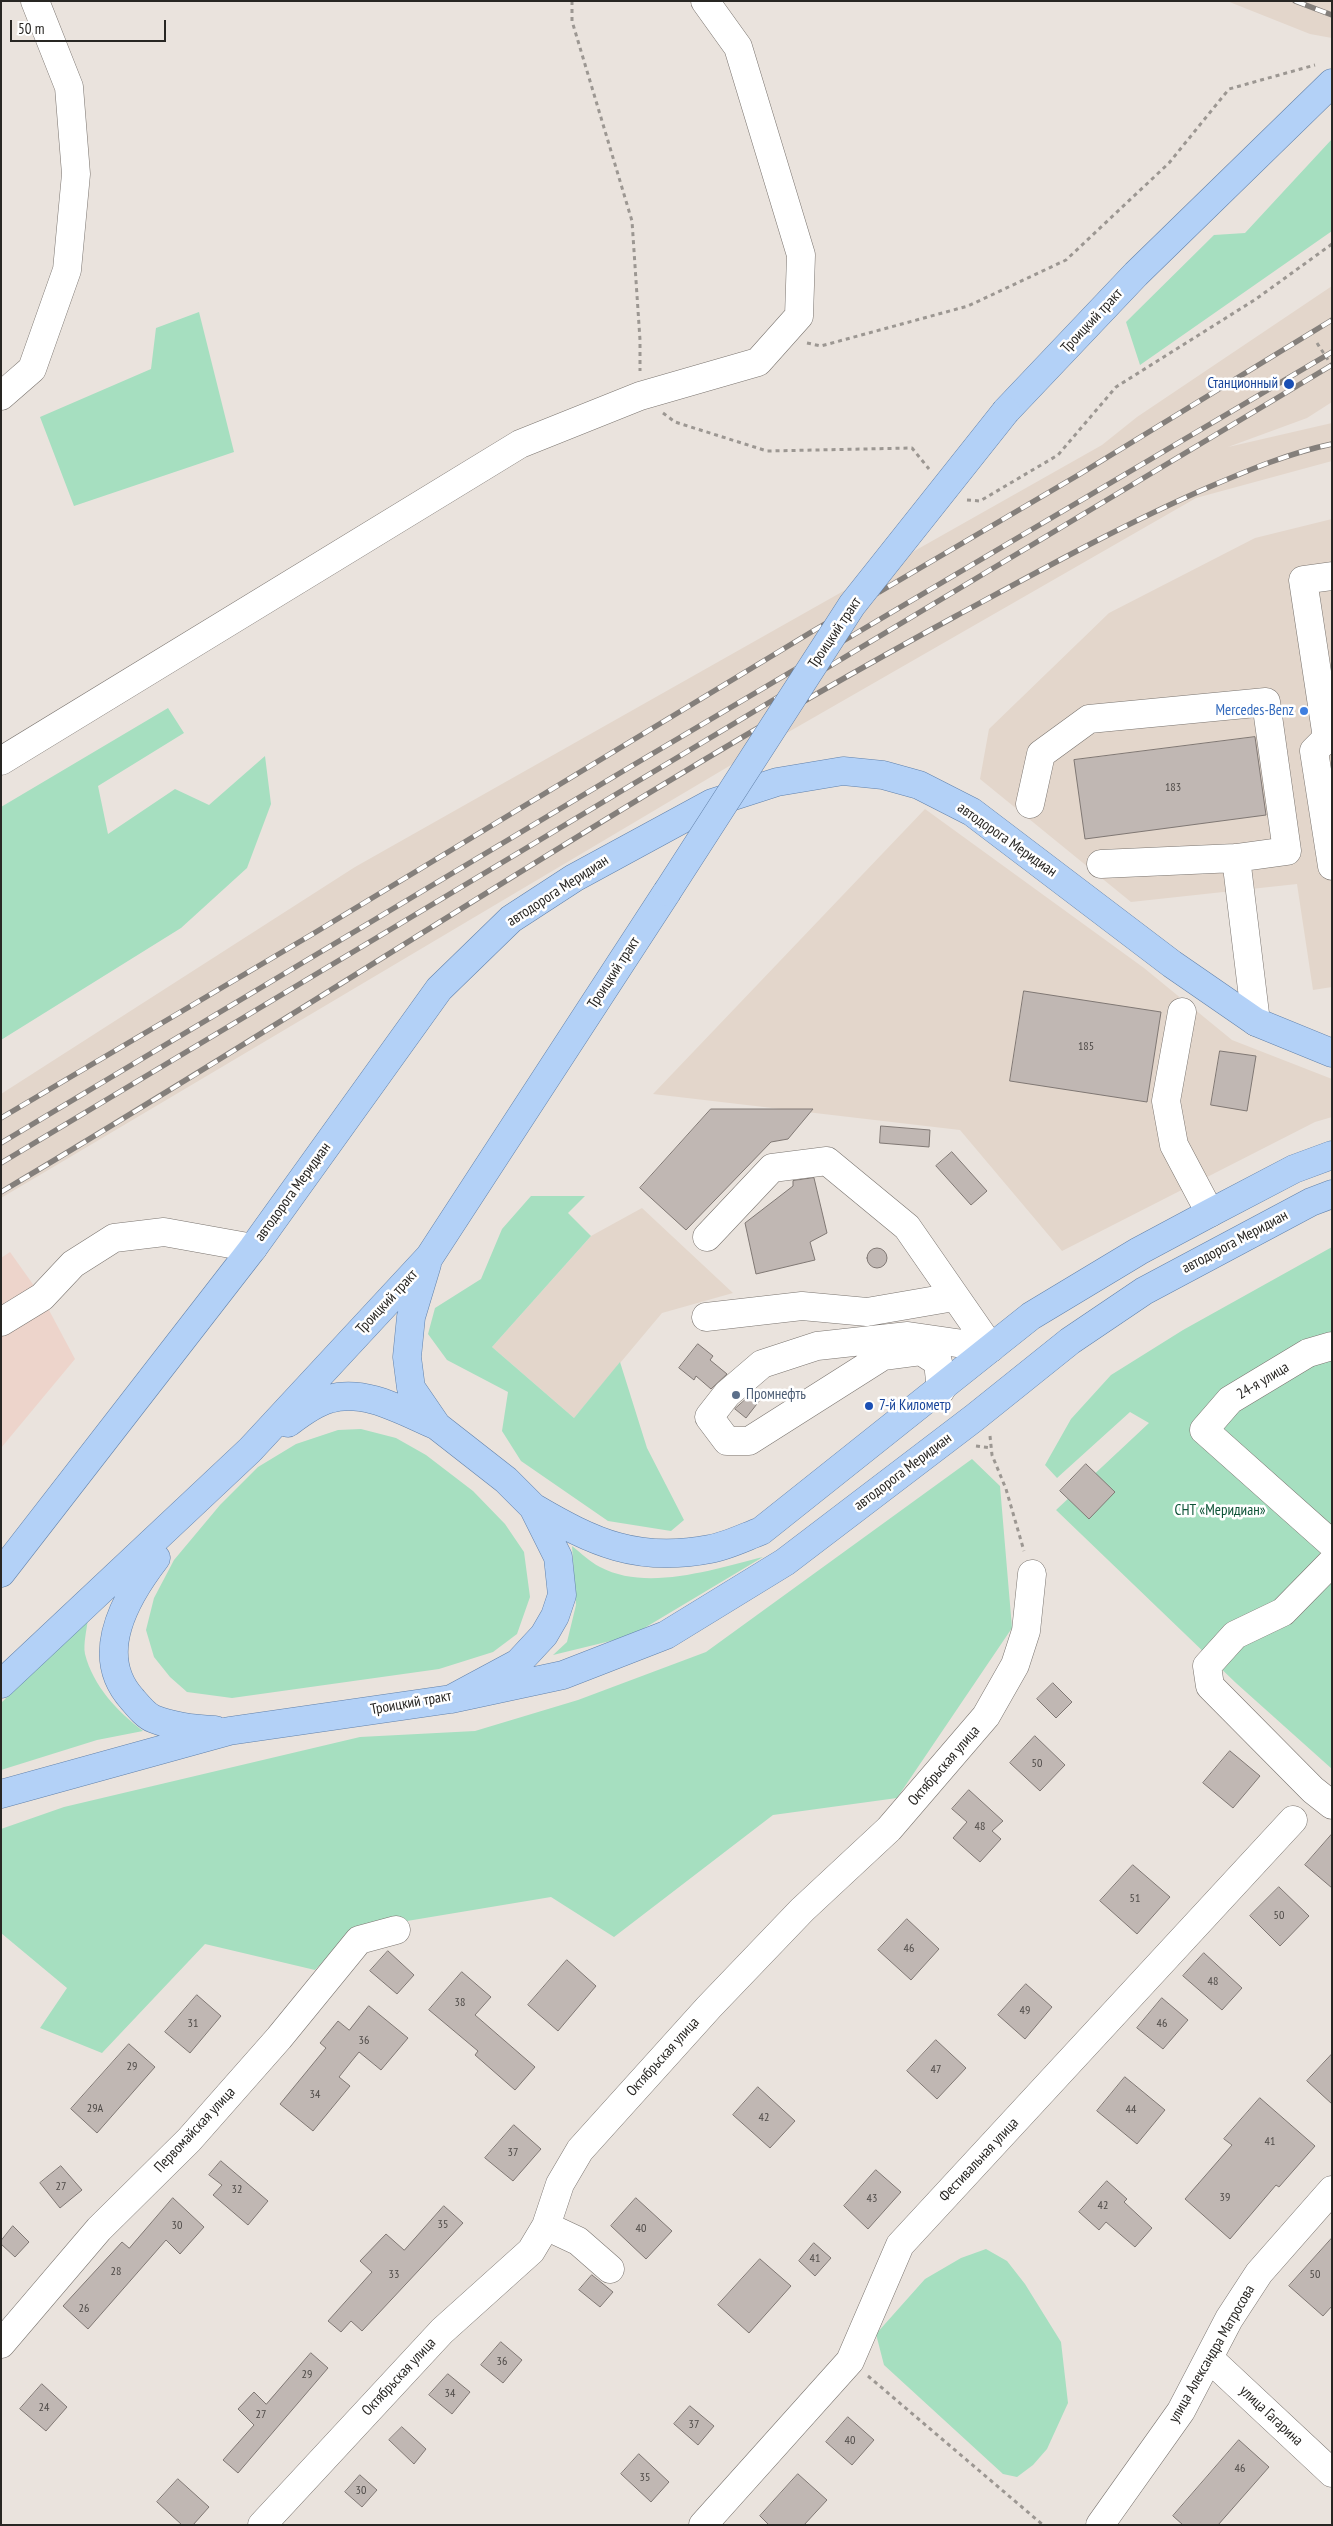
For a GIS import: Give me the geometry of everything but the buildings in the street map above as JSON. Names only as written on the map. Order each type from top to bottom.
[{"type":"main road","name":"Троицкий тракт","points":[[1,1684],[250,1450],[430,1256],[852,605],[1006,411],[1328,73]]},
{"type":"main road","name":"автодорога Меридиан","points":[[1,1573],[253,1248],[439,989],[511,920],[574,878],[712,803],[777,782],[844,771],[883,775],[919,785],[972,812],[1172,964],[1256,1022],[1332,1053]]},
{"type":"main road","points":[[533,1507],[576,1533],[622,1550],[655,1555],[711,1549],[761,1532],[941,1390],[1031,1316],[1139,1251],[1294,1168],[1332,1155]]},
{"type":"main road","name":"автодорога Меридиан","points":[[451,1699],[563,1675],[666,1635],[785,1562],[987,1408],[1070,1341],[1144,1291],[1311,1202],[1332,1194]]},
{"type":"main road","name":"Троицкий тракт","points":[[1,1794],[229,1731],[451,1699],[518,1663],[544,1635],[556,1616],[562,1595],[558,1557],[533,1507],[506,1480],[437,1426],[411,1388],[406,1357],[410,1317],[430,1256]]},
{"type":"main road","points":[[250,1450],[305,1410],[328,1399],[354,1396],[382,1403],[437,1426]]},
{"type":"main road","points":[[200,1499],[134,1586],[121,1616],[113,1646],[115,1671],[124,1690],[152,1719],[185,1728],[229,1731]]},
{"type":"street","points":[[1,396],[32,370],[67,270],[76,174],[69,87],[34,1]]},
{"type":"street","points":[[1,761],[520,444],[640,396],[758,362],[798,316],[801,255],[738,47],[705,1]]},
{"type":"street","points":[[1332,576],[1303,580],[1327,738],[1314,751],[1332,866]]},
{"type":"street","points":[[1030,804],[1041,754],[1089,719],[1266,702],[1287,851],[1236,858],[1101,864]]},
{"type":"street","points":[[1236,858],[1256,1022]]},
{"type":"street","points":[[1182,1012],[1166,1101],[1174,1145],[1210,1213]]},
{"type":"street","points":[[707,1237],[772,1168],[827,1161],[907,1227],[991,1348]]},
{"type":"street","points":[[1,1322],[42,1297],[73,1264],[114,1238],[164,1232],[253,1248]]},
{"type":"street","points":[[706,1318],[802,1306],[867,1312],[954,1297]]},
{"type":"street","points":[[941,1390],[938,1362],[921,1351],[883,1356],[749,1441],[727,1441],[709,1417],[727,1394],[762,1364],[817,1346],[908,1336],[991,1348]]},
{"type":"street","name":"24-я улица","points":[[1332,1346],[1308,1353],[1230,1400],[1204,1430],[1332,1544]]},
{"type":"street","points":[[1332,1562],[1283,1612],[1235,1635],[1207,1666],[1210,1686],[1314,1790],[1332,1805]]},
{"type":"street","name":"Октябрьская улица","points":[[262,2525],[442,2331],[531,2251],[546,2226],[560,2184],[580,2150],[722,1993],[802,1910],[890,1829],[986,1716],[1015,1665],[1026,1631],[1032,1574]]},
{"type":"street","name":"Фестивальная улица","points":[[703,2525],[850,2361],[900,2245],[1293,1820]]},
{"type":"street","name":"Первомайская улица","points":[[1,2344],[99,2229],[202,2125],[278,2038],[359,1940],[396,1930]]},
{"type":"street","name":"улица Александра Матросова","points":[[1100,2525],[1182,2411],[1229,2319],[1259,2274],[1332,2190]]},
{"type":"street","points":[[546,2226],[578,2241],[610,2269]]},
{"type":"street","name":"улица Гагарина","points":[[1210,2359],[1332,2474]]},
{"type":"path","points":[[572,1],[572,21],[632,221],[640,340],[640,396],[675,422],[767,451],[912,448],[930,470]]},
{"type":"path","points":[[780,337],[821,346],[968,306],[1066,260],[1169,163],[1229,88],[1328,73]]},
{"type":"path","points":[[964,500],[980,500],[1058,455],[1116,387],[1256,299],[1332,244]]},
{"type":"path","points":[[1317,343],[1332,366]]},
{"type":"path","points":[[987,1408],[992,1455],[1006,1489],[1032,1574]]},
{"type":"path","points":[[850,2361],[1043,2525]]},
{"type":"shaded area","points":[[1227,1],[1332,1],[1332,38],[1310,34]]},
{"type":"shaded area","points":[[1332,286],[1332,402],[1307,418],[1228,447],[1332,423],[1332,461],[1196,498],[731,765],[1,1198],[1,1094],[355,867],[1102,445],[1137,417]]},
{"type":"shaded area","points":[[1332,519],[1332,987],[1313,990],[1297,884],[1131,902],[980,779],[989,729],[1109,613],[1255,538]]},
{"type":"shaded area","points":[[925,809],[1144,968],[1232,1040],[1332,1079],[1332,1117],[1315,1122],[1062,1251],[960,1130],[653,1094]]},
{"type":"shaded area","points":[[642,1208],[733,1293],[662,1313],[574,1418],[492,1347],[591,1236]]},
{"type":"shaded area","points":[[10,1252],[42,1297],[75,1359],[1,1448],[1,1258]]},
{"type":"green space","points":[[1332,139],[1332,231],[1140,365],[1126,322],[1214,235],[1245,233]]},
{"type":"green space","points":[[199,312],[234,452],[74,506],[40,417],[151,369],[156,328]]},
{"type":"green space","points":[[168,708],[184,733],[98,786],[108,834],[175,789],[209,805],[265,756],[271,804],[247,868],[181,928],[1,1040],[1,807]]},
{"type":"green space","points":[[531,1196],[585,1196],[568,1213],[591,1236],[492,1347],[574,1418],[620,1362],[647,1448],[684,1520],[671,1531],[608,1521],[521,1461],[502,1431],[508,1392],[447,1360],[428,1334],[435,1308],[481,1279],[502,1229]]},
{"type":"green space","name":"СНТ «Меридиан»","points":[[1332,1247],[1332,1769],[1236,1683],[1056,1510],[1149,1423],[1130,1412],[1057,1478],[1045,1465],[1071,1419],[1111,1375],[1183,1330]]},
{"type":"green space","points":[[361,1429],[396,1438],[426,1455],[473,1491],[505,1524],[524,1552],[530,1597],[517,1634],[493,1652],[439,1669],[232,1698],[187,1692],[170,1677],[154,1657],[146,1630],[154,1598],[174,1560],[220,1505],[258,1467],[296,1444],[338,1430]]},
{"type":"green space","points":[[972,1459],[1000,1486],[1012,1628],[897,1798],[773,1815],[614,1937],[551,1897],[353,1930],[315,1970],[205,1944],[102,2053],[40,2028],[67,1988],[1,1933],[1,1829],[64,1807],[360,1737],[475,1731],[578,1700],[706,1652]]},
{"type":"green space","points":[[572,1546],[600,1567],[618,1574],[638,1578],[681,1576],[763,1557],[631,1636],[553,1655],[567,1642],[576,1605]]},
{"type":"green space","points":[[88,1618],[85,1654],[94,1677],[116,1707],[143,1731],[97,1740],[1,1770],[1,1703]]},
{"type":"green space","points":[[986,2249],[1007,2261],[1025,2284],[1061,2342],[1068,2403],[1047,2449],[1033,2465],[1017,2477],[1003,2474],[884,2365],[876,2334],[925,2279],[961,2258]]},
{"type":"railway","points":[[1295,1],[1332,15]]},
{"type":"railway","points":[[1,1118],[311,935],[813,631],[1080,474],[1332,320]]},
{"type":"railway","points":[[1,1143],[635,764],[1332,352]]},
{"type":"railway","points":[[1,1163],[1332,365]]},
{"type":"railway","points":[[1,1192],[595,826],[834,684],[1018,582],[1144,517],[1254,468],[1300,452],[1332,444]]},
{"type":"place","name":"Станционный","points":[[1289,384]]},
{"type":"place","name":"Mercedes-Benz","points":[[1304,711]]},
{"type":"place","name":"Промнефть","points":[[736,1395]]},
{"type":"place","name":"7-й Километр","points":[[869,1406]]}]
